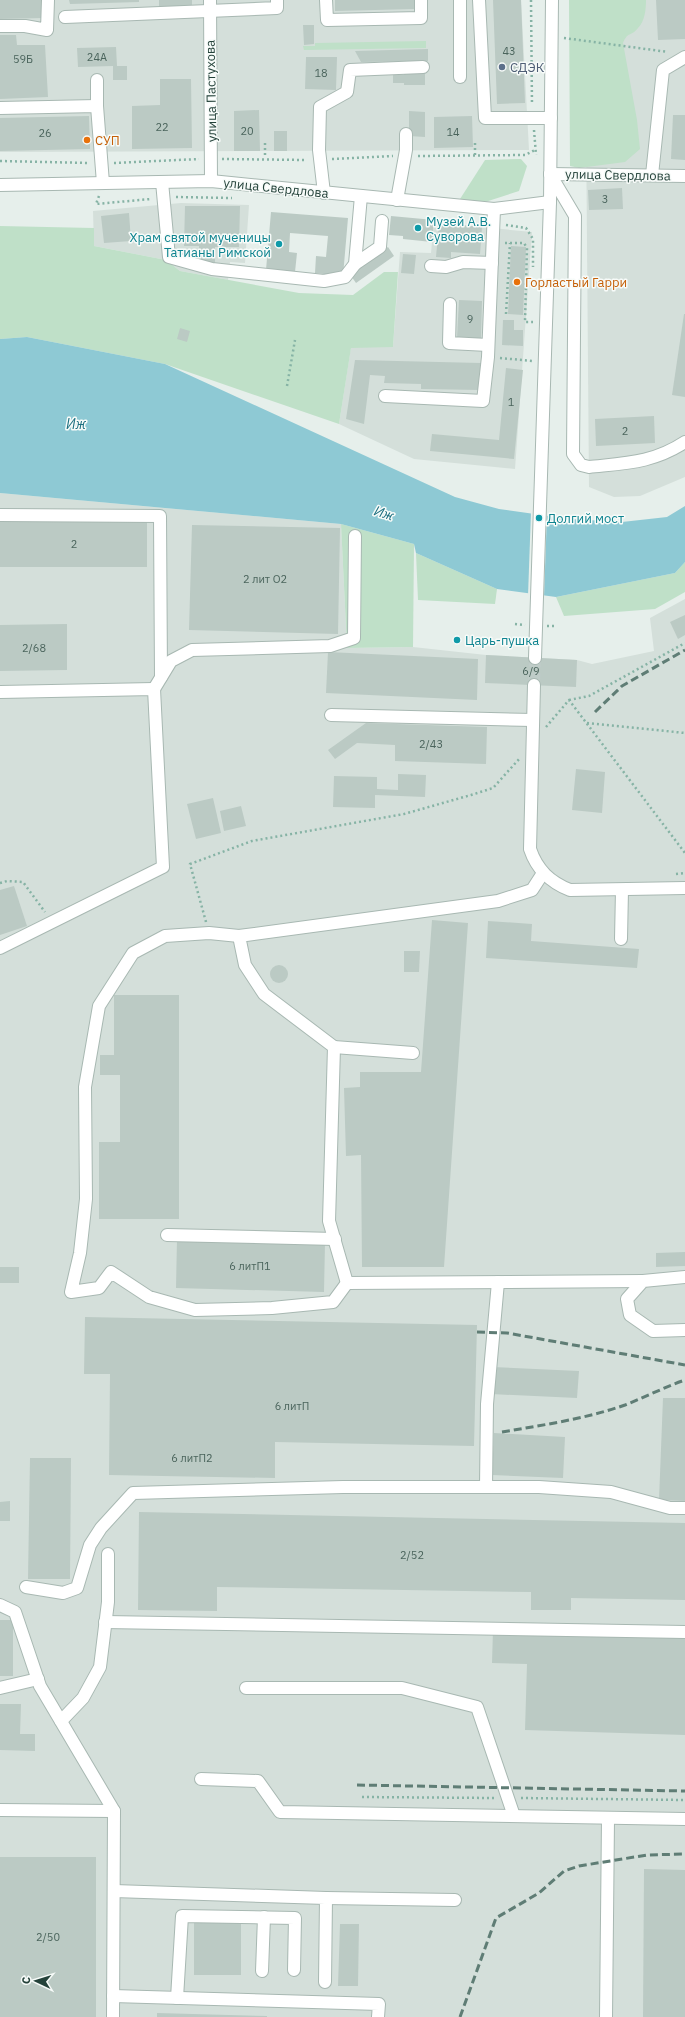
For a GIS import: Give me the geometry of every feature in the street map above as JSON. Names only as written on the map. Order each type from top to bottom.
[{"type":"street","points":[[0,26],[25,26],[47,30],[48,0]]},
{"type":"street","points":[[64,17],[210,5],[277,8],[277,0]]},
{"type":"street","points":[[326,0],[327,20],[421,18],[421,0]]},
{"type":"street","points":[[460,0],[460,77]]},
{"type":"street","points":[[479,0],[485,118],[550,118]]},
{"type":"street","points":[[535,658],[550,202],[552,0]]},
{"type":"street","name":"улица Пастухова","points":[[210,5],[212,159],[210,181]]},
{"type":"street","points":[[652,175],[663,70],[685,57]]},
{"type":"street","points":[[324,193],[320,160],[320,107],[347,92],[350,70],[423,67]]},
{"type":"street","points":[[96,80],[103,183]]},
{"type":"street","points":[[0,108],[97,106]]},
{"type":"street","points":[[398,200],[405,156],[406,134]]},
{"type":"street","points":[[550,174],[575,216],[573,454],[581,464],[589,467],[641,462],[676,448],[685,442]]},
{"type":"street","name":"улица Свердлова","points":[[550,174],[685,176]]},
{"type":"street","name":"улица Свердлова","points":[[0,185],[210,181],[494,209],[550,202]]},
{"type":"street","points":[[162,182],[169,257],[212,269],[324,282],[344,278],[355,264],[380,247],[382,221]]},
{"type":"street","points":[[355,264],[361,196]]},
{"type":"street","points":[[386,396],[483,401],[488,351],[494,209]]},
{"type":"street","points":[[431,266],[446,267],[463,262],[492,263]]},
{"type":"street","points":[[450,304],[449,343],[488,351]]},
{"type":"street","points":[[0,515],[160,516],[161,678]]},
{"type":"street","points":[[0,948],[163,867],[154,690],[171,661],[192,650],[330,646],[354,638],[355,536]]},
{"type":"street","points":[[534,685],[530,849],[535,864],[543,873],[558,885],[570,890],[685,888]]},
{"type":"street","points":[[0,692],[154,690]]},
{"type":"street","points":[[331,715],[533,720]]},
{"type":"street","points":[[347,1283],[333,1302],[272,1308],[195,1310],[150,1297],[111,1272],[99,1288],[72,1292],[80,1253],[86,1198],[84,1087],[99,1006],[133,953],[164,936],[209,933],[240,936],[498,901],[532,890],[543,873]]},
{"type":"street","points":[[621,939],[622,890]]},
{"type":"street","points":[[240,936],[245,965],[264,994],[334,1047],[413,1053]]},
{"type":"street","points":[[334,1047],[330,1221],[347,1283]]},
{"type":"street","points":[[167,1235],[334,1239]]},
{"type":"street","points":[[347,1283],[643,1281],[685,1277]]},
{"type":"street","points":[[643,1281],[627,1299],[630,1315],[653,1331],[685,1330]]},
{"type":"street","points":[[486,1487],[486,1404],[498,1282]]},
{"type":"street","points":[[26,1587],[63,1593],[77,1588],[90,1545],[101,1528],[133,1493],[343,1487],[539,1487],[611,1492],[670,1508],[685,1508]]},
{"type":"street","points":[[61,1721],[83,1698],[100,1667],[108,1602],[108,1554]]},
{"type":"street","points":[[0,1605],[15,1612],[38,1679],[114,1811],[112,2017]]},
{"type":"street","points":[[105,1622],[685,1632]]},
{"type":"street","points":[[0,1688],[38,1679]]},
{"type":"street","points":[[246,1688],[402,1688],[477,1707],[514,1816]]},
{"type":"street","points":[[201,1779],[258,1780],[280,1812],[608,1819],[685,1819]]},
{"type":"street","points":[[0,1810],[114,1811]]},
{"type":"street","points":[[606,2017],[608,1819]]},
{"type":"street","points":[[114,1891],[326,1898],[455,1900]]},
{"type":"street","points":[[325,1982],[326,1898]]},
{"type":"street","points":[[177,1998],[182,1916],[295,1918],[294,1970]]},
{"type":"street","points":[[262,1971],[264,1917]]},
{"type":"street","points":[[113,1996],[379,2004],[378,2017]]},
{"type":"path","points":[[531,0],[532,107]]},
{"type":"path","points":[[552,36],[657,51]]},
{"type":"path","points":[[265,143],[266,158]]},
{"type":"path","points":[[475,143],[475,156]]},
{"type":"path","points":[[212,159],[266,158],[320,160],[405,156],[525,155],[535,150]]},
{"type":"path","points":[[103,183],[96,204],[179,196],[234,198]]},
{"type":"path","points":[[493,223],[526,228],[533,269]]},
{"type":"path","points":[[493,242],[529,243]]},
{"type":"path","points":[[506,314],[510,243]]},
{"type":"path","points":[[529,243],[525,322],[531,322]]},
{"type":"path","points":[[534,315],[534,330]]},
{"type":"path","points":[[287,386],[295,340]]},
{"type":"path","points":[[488,351],[534,361]]},
{"type":"path","points":[[533,368],[534,353]]},
{"type":"path","points":[[515,624],[527,625]]},
{"type":"path","points":[[209,933],[190,864],[252,841],[404,814],[494,788],[569,700],[589,696],[685,644]]},
{"type":"path","points":[[569,700],[685,853]]},
{"type":"path","points":[[587,723],[685,733]]},
{"type":"path","points":[[0,883],[7,881],[23,882],[52,922]]},
{"type":"path","points":[[362,1797],[685,1800]]},
{"type":"shaded area","points":[[0,0],[521,0],[529,150],[0,152]]},
{"type":"shaded area","points":[[585,0],[685,0],[685,477],[640,496],[614,497],[589,487]]},
{"type":"shaded area","points":[[181,203],[249,205],[245,263],[230,262],[228,280],[180,271],[166,260],[94,246],[93,211]]},
{"type":"shaded area","points":[[434,220],[439,223],[532,232],[515,469],[414,459],[339,424],[351,347],[393,347],[400,252],[431,253]]},
{"type":"shaded area","points":[[0,493],[341,524],[347,648],[413,647],[486,655],[577,660],[592,664],[654,651],[650,618],[685,599],[685,2017],[0,2017]]},
{"type":"green space","points":[[569,0],[646,0],[644,18],[642,22],[636,31],[626,37],[623,43],[637,120],[640,149],[625,162],[579,168],[570,166]]},
{"type":"green space","points":[[426,41],[426,48],[304,50],[303,46],[315,46],[315,43]]},
{"type":"green space","points":[[521,159],[527,166],[519,191],[482,203],[460,199],[485,160]]},
{"type":"green space","points":[[0,226],[94,228],[94,246],[166,260],[180,271],[299,293],[353,295],[384,272],[398,272],[393,347],[351,348],[339,424],[165,364],[27,337],[0,339]]},
{"type":"green space","points":[[341,524],[414,544],[413,647],[347,648]]},
{"type":"green space","points":[[416,553],[497,589],[495,604],[418,600]]},
{"type":"green space","points":[[685,562],[685,592],[655,609],[564,616],[556,597],[675,573]]},
{"type":"water","name":"Иж","points":[[27,337],[165,364],[455,497],[499,509],[570,519],[622,522],[667,517],[685,506],[685,562],[675,573],[556,597],[497,589],[416,553],[414,544],[341,524],[0,493],[0,339]]},
{"type":"pier","points":[[531,512],[547,514],[544,598],[528,596]]},
{"type":"building","points":[[0,0],[43,0],[44,18],[0,19]]},
{"type":"building","points":[[69,0],[139,0],[139,2],[70,4]]},
{"type":"building","points":[[159,0],[192,0],[192,8],[159,7]]},
{"type":"building","points":[[335,0],[415,0],[415,9],[335,11]]},
{"type":"building","points":[[493,0],[521,0],[525,103],[497,104]]},
{"type":"building","points":[[656,0],[685,0],[685,39],[658,40]]},
{"type":"building","points":[[303,25],[314,25],[314,44],[304,45]]},
{"type":"building","points":[[0,35],[16,35],[17,45],[45,45],[48,97],[0,99]]},
{"type":"building","points":[[116,47],[117,66],[127,66],[127,80],[113,80],[113,66],[78,67],[77,48]]},
{"type":"building","points":[[428,49],[428,61],[361,62],[355,51]]},
{"type":"building","points":[[306,57],[337,57],[336,90],[305,89]]},
{"type":"building","points":[[404,72],[425,72],[425,85],[404,85],[404,83],[393,83],[393,75],[404,75]]},
{"type":"building","points":[[160,79],[191,79],[192,148],[132,149],[132,106],[160,105]]},
{"type":"building","points":[[259,110],[260,151],[234,151],[234,111]]},
{"type":"building","points":[[409,111],[425,112],[425,137],[409,136]]},
{"type":"building","points":[[673,115],[685,115],[685,160],[671,159]]},
{"type":"building","points":[[89,116],[90,149],[0,151],[0,118]]},
{"type":"building","points":[[472,116],[473,147],[434,148],[434,117]]},
{"type":"building","points":[[274,131],[287,131],[287,151],[274,151]]},
{"type":"building","points":[[622,188],[623,209],[589,210],[588,190]]},
{"type":"building","points":[[185,206],[240,206],[239,247],[215,247],[215,263],[199,263],[199,246],[184,246]]},
{"type":"building","name":"Храм святой мученицы Татианы Римской","points":[[271,212],[348,218],[343,276],[315,273],[316,256],[326,257],[328,236],[290,233],[289,252],[297,253],[295,272],[266,270]]},
{"type":"building","points":[[129,213],[131,241],[104,243],[101,216]]},
{"type":"building","name":"Музей А.В. Суворова","points":[[391,216],[434,220],[432,242],[403,239],[403,236],[389,235]]},
{"type":"building","points":[[439,223],[482,227],[480,254],[451,252],[451,258],[436,257]]},
{"type":"building","name":"Горластый Гарри","points":[[511,246],[526,247],[523,315],[508,314]]},
{"type":"building","points":[[388,247],[394,256],[356,283],[349,273]]},
{"type":"building","points":[[403,254],[416,255],[414,274],[401,273]]},
{"type":"building","points":[[459,300],[482,301],[481,338],[457,338]]},
{"type":"building","points":[[685,314],[685,397],[672,395]]},
{"type":"building","points":[[503,320],[514,320],[514,330],[523,330],[523,346],[502,345]]},
{"type":"building","points":[[180,328],[190,331],[187,342],[177,339]]},
{"type":"building","points":[[355,360],[481,363],[480,390],[421,389],[421,384],[384,383],[385,376],[370,375],[364,424],[346,419]]},
{"type":"building","points":[[506,368],[523,370],[514,459],[430,451],[432,434],[499,440]]},
{"type":"building","points":[[654,416],[655,443],[596,446],[595,419]]},
{"type":"building","points":[[147,520],[147,567],[0,567],[0,521]]},
{"type":"building","points":[[192,525],[340,528],[338,634],[189,630]]},
{"type":"building","points":[[685,615],[685,635],[678,639],[670,622]]},
{"type":"building","points":[[67,624],[67,670],[0,671],[0,625]]},
{"type":"building","points":[[328,652],[478,659],[477,700],[326,693]]},
{"type":"building","points":[[486,655],[577,660],[576,687],[485,683]]},
{"type":"building","points":[[366,723],[487,727],[486,764],[395,761],[395,745],[357,743],[335,759],[328,750]]},
{"type":"building","points":[[576,769],[605,772],[602,813],[572,810]]},
{"type":"building","points":[[398,774],[426,775],[425,797],[375,795],[375,808],[333,807],[334,776],[377,777],[377,789],[398,790]]},
{"type":"building","points":[[213,798],[221,833],[196,839],[187,804]]},
{"type":"building","points":[[241,806],[246,826],[224,831],[220,811]]},
{"type":"building","points":[[14,886],[27,926],[0,935],[0,890]]},
{"type":"building","points":[[432,920],[468,923],[444,1267],[362,1267],[361,1155],[346,1156],[344,1088],[360,1087],[360,1072],[421,1072]]},
{"type":"building","points":[[488,921],[532,924],[531,941],[639,949],[637,968],[486,958]]},
{"type":"building","points":[[404,951],[420,951],[419,972],[404,972]]},
{"type":"building","points":[[275,965],[283,965],[288,970],[286,981],[283,983],[275,983],[270,978],[270,970]]},
{"type":"building","points":[[114,995],[179,995],[179,1219],[99,1219],[99,1142],[120,1142],[120,1075],[100,1075],[100,1055],[114,1055]]},
{"type":"building","points":[[177,1239],[325,1243],[324,1292],[176,1288]]},
{"type":"building","points":[[685,1252],[685,1266],[656,1267],[656,1253]]},
{"type":"building","points":[[0,1267],[19,1267],[19,1283],[0,1283]]},
{"type":"building","points":[[85,1317],[477,1325],[474,1446],[275,1442],[275,1478],[109,1475],[110,1374],[84,1374]]},
{"type":"building","points":[[492,1367],[579,1371],[577,1398],[491,1394]]},
{"type":"building","points":[[663,1398],[685,1398],[685,1501],[659,1500]]},
{"type":"building","points":[[494,1433],[565,1437],[563,1478],[492,1475]]},
{"type":"building","points":[[30,1458],[71,1458],[70,1579],[28,1579]]},
{"type":"building","points":[[10,1501],[10,1521],[0,1521],[0,1502]]},
{"type":"building","points":[[139,1512],[685,1523],[685,1600],[571,1598],[571,1610],[531,1610],[531,1592],[217,1587],[217,1611],[138,1610]]},
{"type":"building","points":[[0,1620],[13,1620],[13,1676],[0,1676]]},
{"type":"building","points":[[493,1630],[685,1637],[685,1735],[525,1730],[527,1664],[492,1663]]},
{"type":"building","points":[[0,1704],[21,1704],[20,1734],[35,1734],[35,1751],[0,1750]]},
{"type":"building","points":[[0,1857],[96,1857],[96,2017],[0,2017]]},
{"type":"building","points":[[644,1869],[685,1870],[685,2017],[643,2017]]},
{"type":"building","points":[[194,1922],[241,1922],[241,1975],[194,1975]]},
{"type":"building","points":[[340,1924],[359,1924],[358,1986],[338,1986]]},
{"type":"building","points":[[157,2013],[267,2016],[267,2017],[157,2017]]},
{"type":"tunnel","points":[[534,685],[535,658]]},
{"type":"railway","points":[[595,712],[622,686],[685,650]]},
{"type":"railway","points":[[477,1332],[507,1333],[685,1365]]},
{"type":"railway","points":[[502,1432],[564,1421],[610,1410],[685,1380]]},
{"type":"railway","points":[[357,1785],[685,1791]]},
{"type":"railway","points":[[460,2017],[496,1918],[539,1893],[564,1871],[579,1866],[647,1855],[685,1854]]},
{"type":"place","name":"СДЭК","points":[[502,67]]},
{"type":"place","name":"СУП","points":[[87,140]]},
{"type":"place","name":"Музей А.В. Суворова","points":[[418,228]]},
{"type":"place","name":"Храм святой мученицы Татианы Римской","points":[[279,244]]},
{"type":"place","name":"Горластый Гарри","points":[[517,282]]},
{"type":"place","name":"Долгий мост","points":[[539,518]]},
{"type":"place","name":"Царь-пушка","points":[[457,640]]}]
